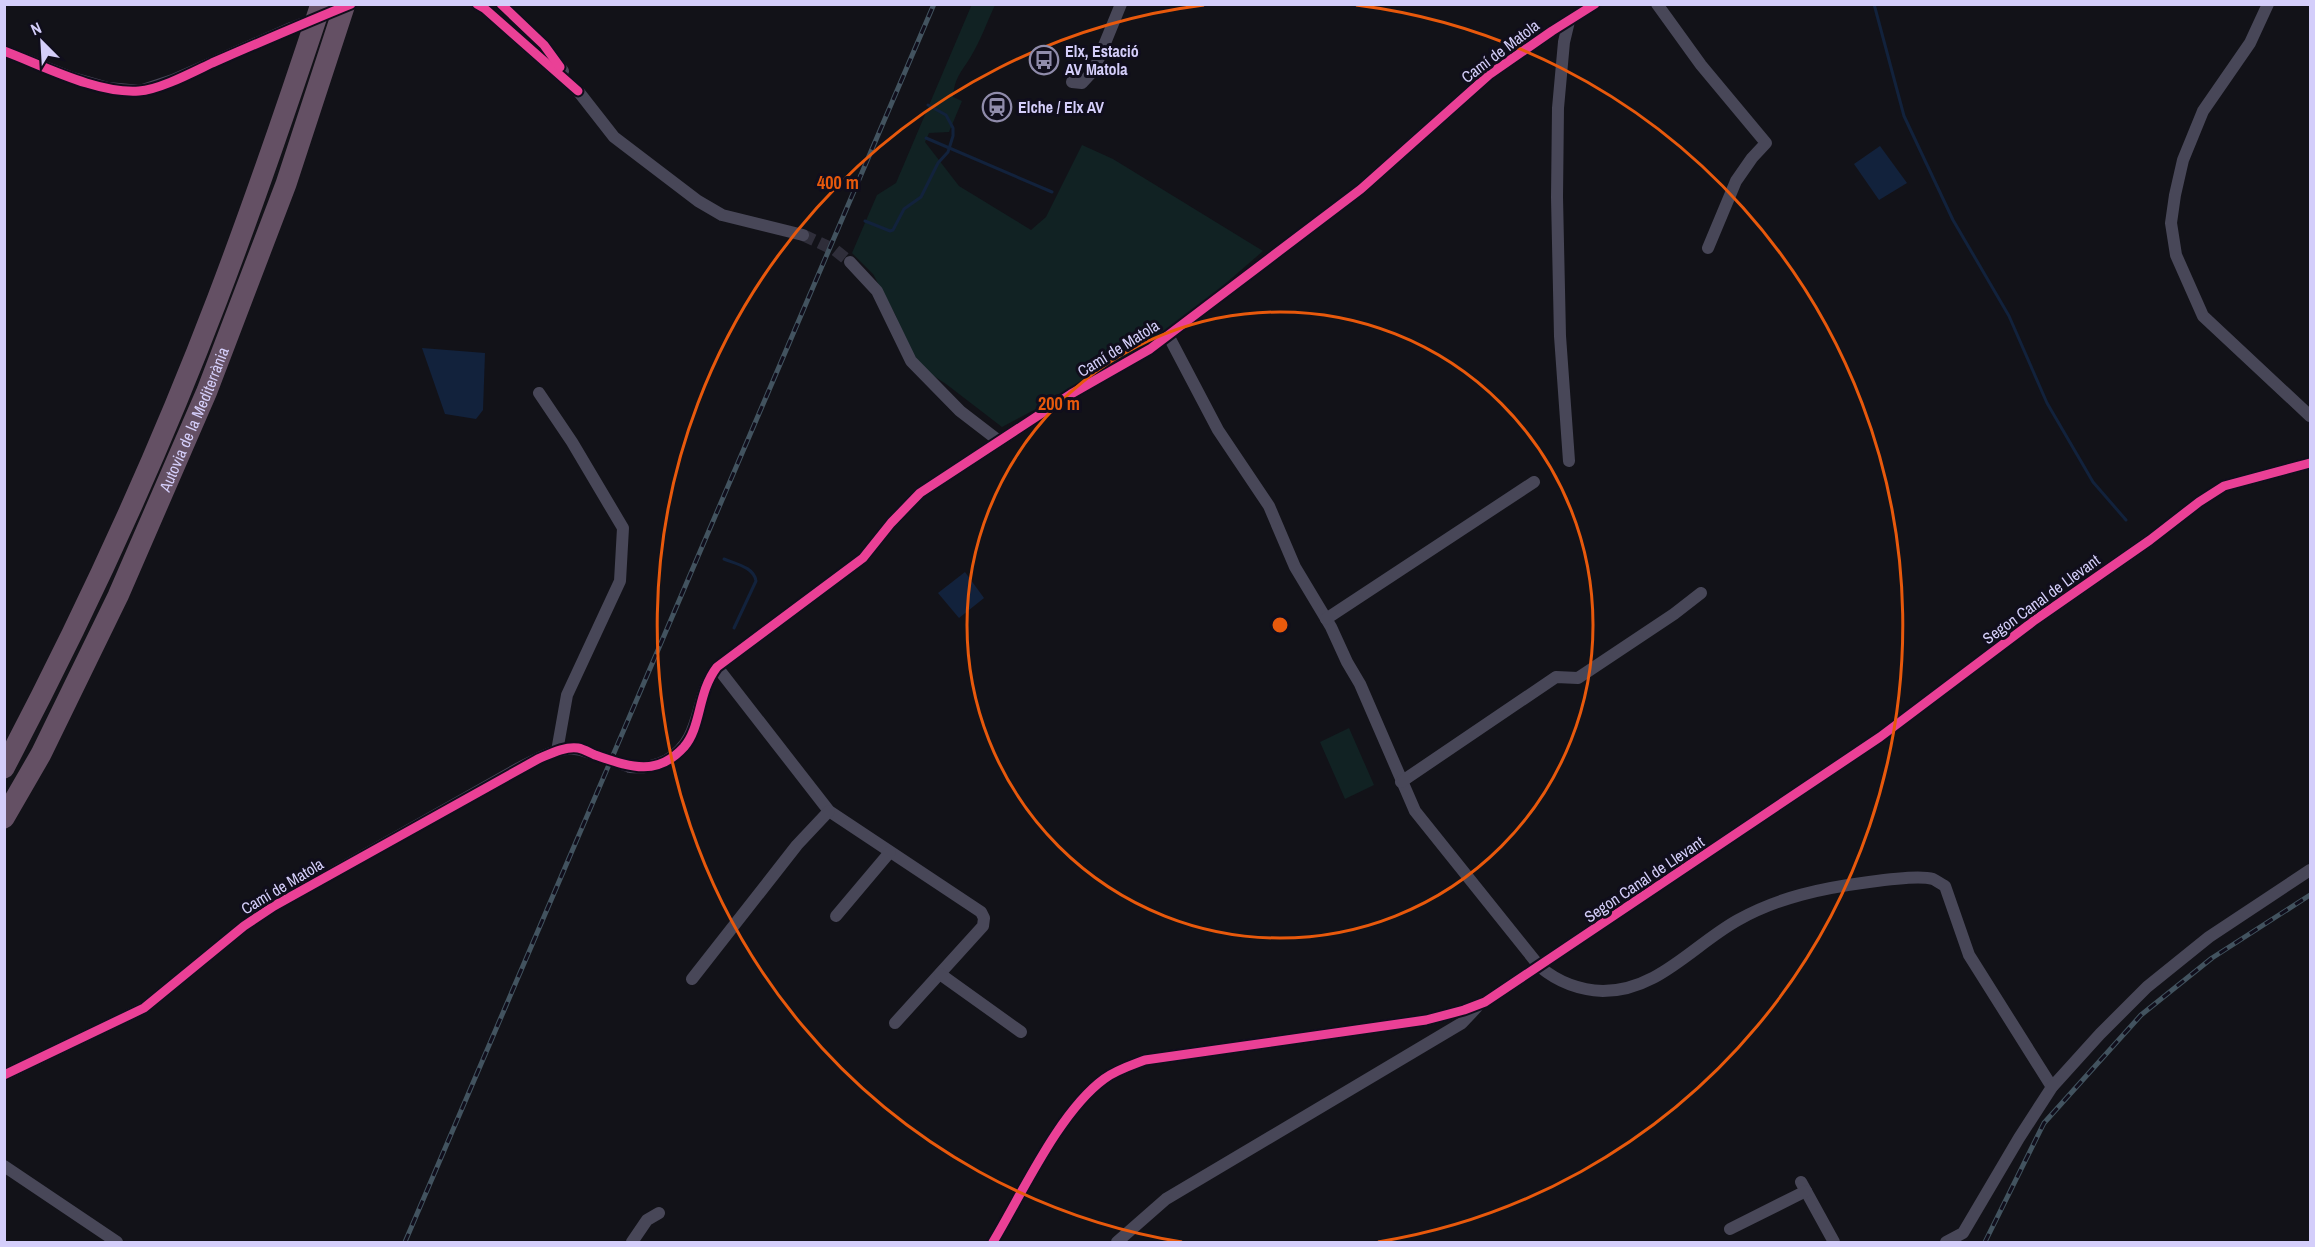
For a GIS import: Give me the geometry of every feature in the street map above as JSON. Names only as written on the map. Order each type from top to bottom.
[{"type":"highway","name":"Autovia de la Mediterrània","points":[[4,768],[74,630],[158,445],[217,301],[321,4]]},
{"type":"highway","name":"Autovia de la Mediterrània","points":[[4,818],[41,754],[118,596],[207,391],[286,184],[345,4]]},
{"type":"street","points":[[477,4],[578,91]]},
{"type":"street","points":[[1072,82],[1082,82],[1094,70],[1121,4]]},
{"type":"street","name":"Camí de Matola","points":[[630,767],[651,767],[660,764],[685,746],[694,728],[708,679],[717,667],[863,558],[891,523],[920,493],[1071,394],[1145,352],[1361,189],[1490,74],[1595,4]]},
{"type":"street","points":[[1657,4],[1701,65],[1766,143],[1736,181],[1708,248]]},
{"type":"street","points":[[2268,4],[2250,43],[2203,111],[2183,160],[2171,223],[2176,255],[2203,316],[2310,416]]},
{"type":"street","points":[[501,5],[544,45],[614,137],[698,201],[722,215],[802,235]]},
{"type":"street","points":[[1569,21],[1564,42],[1558,108],[1557,198],[1560,336],[1569,461]]},
{"type":"street","points":[[4,51],[73,78],[108,88],[140,91],[162,84],[291,28]]},
{"type":"street","points":[[850,262],[877,291],[911,361],[960,411],[999,441]]},
{"type":"street","points":[[1168,335],[1218,429],[1269,506],[1295,567],[1326,619],[1360,684],[1415,811],[1540,967],[1552,977],[1591,990],[1614,991],[1638,986],[1663,972],[1737,920],[1778,901],[1822,888],[1888,879],[1932,879],[1945,886],[1969,955],[2052,1087]]},
{"type":"street","points":[[539,393],[572,442],[623,528],[620,581],[567,695],[557,752]]},
{"type":"street","name":"Segon Canal de Llevant","points":[[993,1242],[1060,1127],[1085,1096],[1105,1078],[1145,1060],[1426,1020],[1480,1004],[1540,967],[1880,737],[2035,620],[2150,540],[2199,502],[2224,486],[2310,463]]},
{"type":"street","points":[[1326,619],[1534,482]]},
{"type":"street","points":[[1401,782],[1556,677],[1578,678],[1674,614],[1701,593]]},
{"type":"street","points":[[717,667],[829,811],[981,912],[984,918],[983,926],[895,1023]]},
{"type":"street","name":"Camí de Matola","points":[[4,1075],[144,1008],[244,926],[274,906],[519,768],[557,752],[579,748],[587,752]]},
{"type":"street","points":[[692,979],[797,845],[829,811]]},
{"type":"street","points":[[836,915],[890,852]]},
{"type":"street","points":[[1946,1242],[1963,1233],[2052,1087],[2146,987],[2209,937],[2310,870]]},
{"type":"street","points":[[940,974],[1021,1032]]},
{"type":"street","points":[[1117,1242],[1166,1199],[1462,1023],[1480,1004]]},
{"type":"street","points":[[4,1166],[117,1242]]},
{"type":"street","points":[[1730,1229],[1804,1186],[1834,1242]]},
{"type":"street","points":[[632,1242],[647,1220],[659,1213]]},
{"type":"shaded area","points":[[972,4],[995,5],[977,45],[956,80],[953,97],[962,101],[949,132],[929,133],[925,142],[959,186],[1031,230],[1046,217],[1082,145],[1113,159],[1263,251],[1150,349],[1002,427],[946,384],[911,361],[896,316],[873,274],[852,253],[877,195],[896,183]]},
{"type":"shaded area","points":[[1349,728],[1374,785],[1345,799],[1320,742]]},
{"type":"water","points":[[1880,146],[1907,183],[1879,200],[1854,164]]},
{"type":"water","points":[[422,348],[485,353],[483,410],[476,419],[445,414]]},
{"type":"water","points":[[965,572],[984,598],[959,618],[938,593]]},
{"type":"waterway","points":[[1874,4],[1904,116],[1953,220],[2009,316],[2047,403],[2093,482],[2126,520]]},
{"type":"waterway","points":[[865,221],[890,231],[893,230],[904,209],[921,197],[938,163],[948,152],[953,128],[946,115],[928,105]]},
{"type":"waterway","points":[[926,138],[1052,192]]},
{"type":"waterway","points":[[724,559],[748,569],[755,576],[756,581],[734,628]]},
{"type":"tunnel","points":[[291,28],[346,6]]},
{"type":"tunnel","points":[[803,235],[835,250],[850,262]]},
{"type":"tunnel","points":[[587,752],[630,767]]},
{"type":"railway","points":[[405,1242],[934,4]]},
{"type":"railway","points":[[1985,1242],[2044,1123],[2141,1015],[2212,958],[2310,895]]},
{"type":"cycle path","points":[[4,51],[88,84],[123,91],[147,90],[176,80],[351,4]]},
{"type":"cycle path","points":[[477,4],[578,91]]},
{"type":"cycle path","points":[[501,4],[544,45],[560,67]]},
{"type":"cycle path","points":[[4,1075],[144,1008],[244,926],[274,906],[538,759],[568,748],[582,749],[619,763],[641,767],[663,763],[673,757],[690,739],[706,688],[717,667],[863,558],[891,523],[920,493],[1071,394],[1150,349],[1361,189],[1490,74],[1595,4]]},
{"type":"cycle path","points":[[993,1242],[1057,1132],[1088,1094],[1109,1076],[1145,1060],[1426,1020],[1485,1002],[1880,737],[2035,620],[2150,540],[2199,502],[2224,486],[2310,463]]},
{"type":"place","name":"Elx, Estació AV Matola","points":[[1044,60]]},
{"type":"place","name":"Elche / Elx AV","points":[[997,107]]}]
